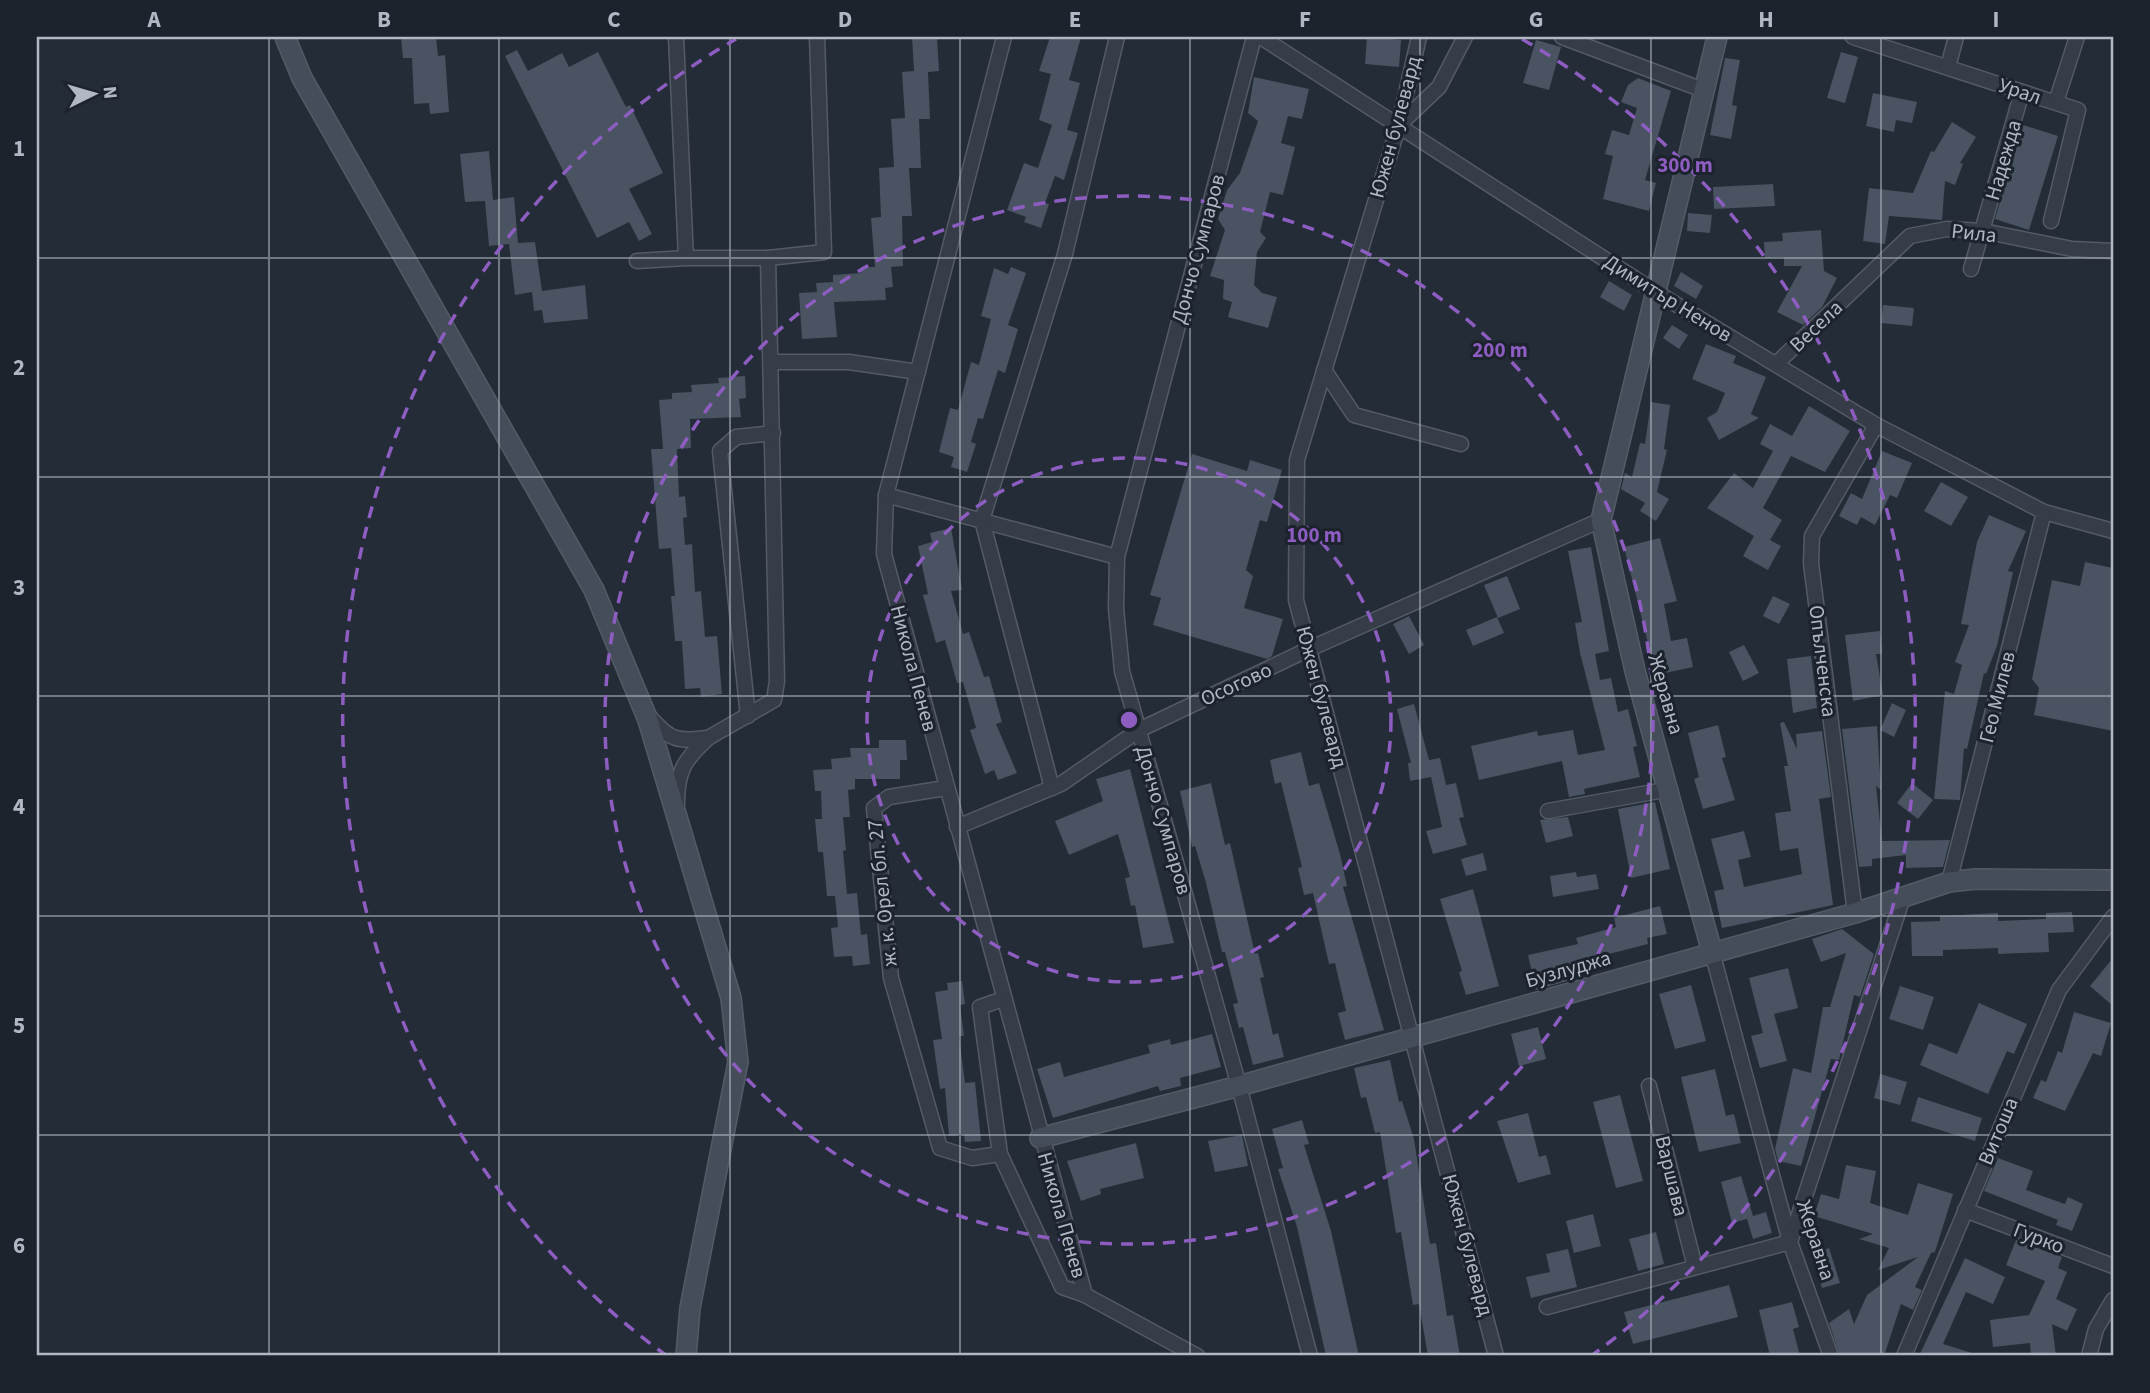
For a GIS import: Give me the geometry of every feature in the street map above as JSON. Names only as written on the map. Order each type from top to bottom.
[{"type":"street","points":[[285,37],[302,78],[594,590],[644,710],[678,821],[731,998],[738,1062],[691,1308],[686,1356]]},
{"type":"street","points":[[676,37],[686,258]]},
{"type":"street","points":[[637,261],[768,258],[824,252],[817,37]]},
{"type":"street","name":"Никола Пенев","points":[[1003,37],[886,495],[884,554],[1040,1138],[1085,1295]]},
{"type":"street","points":[[1052,788],[982,520],[1065,254],[1117,37]]},
{"type":"street","name":"Дончо Сумпаров","points":[[1254,37],[1117,557],[1116,608],[1122,671],[1239,1086],[1310,1356]]},
{"type":"street","name":"Димитър Ненов","points":[[1261,37],[1654,291],[1876,425],[2044,512],[2094,523],[2113,531]]},
{"type":"street","name":"Южен булевард","points":[[1419,37],[1399,124],[1297,460],[1296,600],[1496,1356]]},
{"type":"street","points":[[1399,124],[1439,87],[1465,37]]},
{"type":"street","points":[[1562,37],[1706,91]]},
{"type":"street","name":"Жеравна","points":[[1717,37],[1601,520],[1635,671],[1670,789],[1790,1242],[1831,1356]]},
{"type":"street","name":"Урал","points":[[1853,37],[2078,110],[2051,221]]},
{"type":"street","points":[[1948,67],[1956,37]]},
{"type":"street","points":[[2056,102],[2077,37]]},
{"type":"street","name":"Надежда","points":[[1971,269],[2022,92]]},
{"type":"street","name":"Рила","points":[[1855,289],[1910,236],[1947,229],[1983,231],[2072,249],[2113,251]]},
{"type":"street","points":[[678,821],[677,779],[689,756],[708,738],[774,699],[777,681],[768,258]]},
{"type":"street","name":"Весела","points":[[1777,363],[1855,289]]},
{"type":"street","points":[[771,362],[849,362],[918,372]]},
{"type":"street","points":[[1324,370],[1354,415],[1461,444]]},
{"type":"street","name":"Опълченска","points":[[1855,913],[1811,563],[1812,536],[1876,425]]},
{"type":"street","points":[[748,716],[720,451],[736,437],[773,433]]},
{"type":"street","points":[[886,495],[1117,557]]},
{"type":"street","name":"Гео Милев","points":[[1949,883],[2044,512]]},
{"type":"street","name":"Осогово","points":[[957,827],[1052,788],[1139,730],[1309,649],[1601,520]]},
{"type":"street","points":[[644,710],[665,734],[682,742],[708,738]]},
{"type":"street","name":"ж. к. Орел бл. 27","points":[[946,788],[888,797],[874,808],[891,978],[940,1148],[972,1158],[1000,1154]]},
{"type":"street","points":[[1548,811],[1670,789]]},
{"type":"street","name":"Бузлуджа","points":[[1040,1138],[1239,1086],[1855,913],[1949,883],[1975,880],[2113,880]]},
{"type":"street","points":[[1547,1307],[1790,1242],[1903,897]]},
{"type":"street","name":"Витоша","points":[[1904,1356],[2059,990],[2113,917]]},
{"type":"street","points":[[1003,999],[980,1007],[1000,1154],[1062,1287],[1085,1295],[1197,1356]]},
{"type":"street","name":"Варшава","points":[[1649,1086],[1695,1267]]},
{"type":"street","name":"Гурко","points":[[1965,1210],[2113,1266]]},
{"type":"street","points":[[2089,1356],[2096,1329],[2113,1300]]},
{"type":"building","points":[[401,37],[436,37],[438,56],[445,55],[449,112],[430,114],[429,103],[414,104],[412,58],[403,58]]},
{"type":"building","points":[[912,37],[937,37],[939,71],[928,72],[930,119],[919,119],[921,168],[909,168],[912,216],[902,216],[903,266],[891,267],[893,287],[885,288],[886,300],[834,302],[837,337],[802,339],[799,293],[817,292],[816,283],[833,282],[833,275],[861,273],[861,267],[875,267],[871,218],[881,217],[879,168],[894,167],[891,119],[905,118],[902,72],[914,71]]},
{"type":"building","points":[[1050,37],[1081,37],[1069,80],[1080,83],[1067,130],[1078,133],[1064,180],[1055,176],[1045,203],[1049,204],[1041,228],[1024,222],[1026,217],[1007,210],[1024,163],[1038,168],[1052,125],[1039,120],[1051,74],[1039,71]]},
{"type":"building","points":[[1367,37],[1401,40],[1399,67],[1365,64]]},
{"type":"building","points":[[1536,40],[1561,47],[1549,90],[1523,83]]},
{"type":"building","points":[[517,50],[528,71],[562,53],[569,67],[598,52],[626,107],[630,105],[663,173],[629,189],[652,234],[639,241],[629,222],[597,238],[505,56]]},
{"type":"building","points":[[1841,52],[1858,57],[1845,103],[1827,98]]},
{"type":"building","points":[[1725,58],[1740,60],[1732,105],[1737,106],[1731,139],[1710,135]]},
{"type":"building","points":[[1254,77],[1309,89],[1302,119],[1288,116],[1281,143],[1295,147],[1283,195],[1270,192],[1260,232],[1266,238],[1257,252],[1254,285],[1262,293],[1277,297],[1268,328],[1228,317],[1232,302],[1223,299],[1224,280],[1210,276],[1225,230],[1218,219],[1227,190],[1240,173],[1258,121],[1248,113]]},
{"type":"building","points":[[1638,78],[1671,91],[1645,180],[1656,183],[1649,211],[1603,199],[1613,156],[1605,154],[1612,130],[1629,135],[1637,108],[1621,102],[1628,85]]},
{"type":"building","points":[[1873,93],[1917,102],[1912,123],[1896,120],[1894,132],[1866,126]]},
{"type":"building","points":[[1952,122],[1976,137],[1960,163],[1963,164],[1955,185],[1945,181],[1942,220],[1889,216],[1885,244],[1863,241],[1869,188],[1913,193],[1931,151],[1934,152]]},
{"type":"building","points":[[2023,125],[2058,136],[2029,230],[1995,219]]},
{"type":"building","points":[[489,151],[493,200],[514,197],[518,243],[535,242],[542,291],[585,285],[588,319],[544,323],[542,310],[534,311],[532,292],[515,295],[509,244],[489,246],[485,201],[465,202],[460,154]]},
{"type":"building","points":[[1773,184],[1775,206],[1714,209],[1713,187]]},
{"type":"building","points":[[1688,213],[1712,215],[1710,233],[1687,231]]},
{"type":"building","points":[[1821,230],[1824,271],[1837,278],[1822,307],[1803,325],[1777,312],[1802,266],[1784,266],[1784,257],[1765,258],[1764,242],[1783,241],[1782,233]]},
{"type":"building","points":[[1011,267],[1026,273],[1008,325],[1018,329],[1005,373],[998,370],[983,419],[978,418],[971,442],[976,444],[967,472],[951,467],[954,457],[939,452],[950,408],[958,410],[971,362],[979,365],[991,319],[981,316],[994,268],[1008,274]]},
{"type":"building","points":[[1681,272],[1703,286],[1696,299],[1674,286]]},
{"type":"building","points":[[1609,281],[1632,295],[1624,311],[1600,297]]},
{"type":"building","points":[[1883,305],[1914,308],[1912,326],[1881,323]]},
{"type":"building","points":[[1672,325],[1688,335],[1679,349],[1663,338]]},
{"type":"building","points":[[1706,344],[1736,356],[1733,363],[1766,377],[1751,414],[1759,418],[1719,440],[1707,418],[1717,412],[1725,393],[1692,379]]},
{"type":"building","points":[[745,376],[746,398],[739,399],[741,417],[690,419],[691,448],[677,449],[679,497],[685,496],[687,517],[683,518],[685,545],[692,544],[695,592],[701,591],[705,637],[717,636],[722,694],[701,697],[700,688],[685,689],[682,641],[675,641],[671,548],[659,549],[651,449],[663,449],[659,400],[672,399],[672,393],[692,392],[691,385],[719,383],[718,378]]},
{"type":"building","points":[[1651,402],[1670,405],[1664,449],[1667,450],[1657,492],[1669,499],[1656,521],[1640,511],[1645,503],[1621,489],[1625,473],[1632,477],[1640,443],[1645,444]]},
{"type":"building","points":[[1809,406],[1850,431],[1825,472],[1791,456],[1763,508],[1782,520],[1770,540],[1781,546],[1768,570],[1743,556],[1754,536],[1707,508],[1734,473],[1753,488],[1773,451],[1760,444],[1770,424],[1792,436]]},
{"type":"building","points":[[1882,451],[1912,463],[1897,498],[1890,495],[1875,525],[1861,517],[1857,525],[1839,516],[1851,493],[1862,499]]},
{"type":"building","points":[[1192,454],[1247,471],[1250,460],[1282,470],[1267,522],[1260,520],[1246,570],[1253,576],[1244,608],[1283,619],[1272,656],[1267,659],[1153,625],[1161,598],[1150,595]]},
{"type":"building","points":[[1941,482],[1968,497],[1951,526],[1924,511]]},
{"type":"building","points":[[1989,515],[2026,531],[2008,571],[2013,572],[1997,646],[1986,674],[1984,673],[1967,749],[1964,748],[1960,800],[1934,799],[1945,691],[1954,694],[1962,665],[1955,662],[1969,625],[1961,624],[1977,542]]},
{"type":"building","points":[[951,528],[962,590],[951,591],[963,634],[969,632],[984,677],[989,676],[1002,722],[996,724],[1017,773],[998,780],[994,770],[985,774],[970,730],[976,728],[963,682],[957,683],[945,640],[936,643],[923,595],[928,594],[918,546],[932,542],[930,533]]},
{"type":"building","points":[[1660,538],[1677,601],[1664,604],[1671,641],[1687,638],[1693,667],[1656,675],[1624,547]]},
{"type":"building","points":[[1591,547],[1609,651],[1595,654],[1600,680],[1611,678],[1618,712],[1628,709],[1637,746],[1633,747],[1640,777],[1584,789],[1585,794],[1569,797],[1562,761],[1479,780],[1471,746],[1537,731],[1538,736],[1573,730],[1578,755],[1605,750],[1580,653],[1575,623],[1582,622],[1568,551]]},
{"type":"building","points":[[2085,562],[2113,568],[2113,731],[2034,715],[2039,688],[2032,679],[2052,580],[2080,586]]},
{"type":"building","points":[[1507,576],[1520,609],[1498,618],[1484,585]]},
{"type":"building","points":[[1773,596],[1790,604],[1779,624],[1763,616]]},
{"type":"building","points":[[1409,616],[1424,645],[1409,654],[1393,624]]},
{"type":"building","points":[[1497,617],[1504,633],[1473,646],[1466,630]]},
{"type":"building","points":[[1880,631],[1882,654],[1876,654],[1883,695],[1853,701],[1845,635]]},
{"type":"building","points":[[1744,645],[1759,673],[1743,681],[1729,652]]},
{"type":"building","points":[[1811,656],[1817,708],[1793,713],[1787,659]]},
{"type":"building","points":[[1892,703],[1906,710],[1894,737],[1880,730]]},
{"type":"building","points":[[1414,704],[1429,760],[1440,758],[1446,785],[1456,783],[1464,817],[1459,818],[1467,845],[1433,854],[1426,831],[1442,827],[1431,777],[1410,781],[1408,763],[1411,763],[1397,709]]},
{"type":"building","points":[[1784,722],[1797,749],[1796,734],[1822,731],[1831,797],[1819,799],[1833,905],[1722,928],[1714,891],[1724,889],[1711,839],[1744,831],[1751,857],[1738,860],[1744,887],[1802,874],[1798,848],[1780,851],[1775,813],[1791,811],[1784,766],[1788,766],[1780,723]]},
{"type":"building","points":[[1718,725],[1726,757],[1722,758],[1735,800],[1703,809],[1694,779],[1699,777],[1688,733]]},
{"type":"building","points":[[1877,726],[1881,790],[1876,786],[1882,841],[1950,840],[1943,867],[1906,868],[1906,855],[1872,859],[1872,866],[1859,867],[1842,729]]},
{"type":"building","points":[[879,740],[906,740],[907,760],[900,760],[900,779],[855,779],[855,789],[848,790],[850,817],[843,817],[847,894],[857,893],[861,935],[867,934],[870,964],[853,966],[852,956],[834,957],[831,928],[838,927],[835,896],[827,896],[823,852],[818,852],[815,819],[822,819],[821,791],[815,791],[813,770],[832,769],[831,759],[851,757],[850,748],[879,748]]},
{"type":"building","points":[[1301,752],[1309,786],[1319,783],[1340,854],[1347,886],[1343,887],[1384,1030],[1345,1040],[1338,1013],[1346,1011],[1335,963],[1329,964],[1313,893],[1304,895],[1298,868],[1302,867],[1281,782],[1275,784],[1270,760]]},
{"type":"building","points":[[1130,769],[1174,943],[1143,948],[1135,905],[1131,906],[1125,878],[1130,877],[1118,834],[1069,855],[1055,821],[1103,801],[1096,779]]},
{"type":"building","points":[[1211,783],[1225,845],[1230,843],[1255,954],[1258,953],[1264,977],[1260,978],[1273,1035],[1278,1033],[1284,1057],[1253,1065],[1243,1027],[1239,1028],[1233,1004],[1238,1003],[1225,952],[1222,952],[1206,883],[1195,846],[1192,847],[1180,791]]},
{"type":"building","points":[[1912,783],[1933,800],[1918,819],[1897,803]]},
{"type":"building","points":[[1655,802],[1670,869],[1631,878],[1618,809]]},
{"type":"building","points":[[1568,817],[1573,836],[1546,843],[1540,820]]},
{"type":"building","points":[[1483,853],[1487,870],[1466,876],[1461,859]]},
{"type":"building","points":[[1576,872],[1577,877],[1596,874],[1599,889],[1553,897],[1550,876]]},
{"type":"building","points":[[1473,889],[1499,986],[1466,995],[1459,972],[1462,971],[1440,899]]},
{"type":"building","points":[[1660,906],[1667,934],[1647,938],[1648,944],[1574,963],[1578,978],[1536,990],[1528,955],[1578,944],[1576,938],[1616,927],[1614,918]]},
{"type":"building","points":[[2072,912],[2074,932],[2048,933],[2049,952],[1998,954],[1998,948],[1943,950],[1943,956],[1912,956],[1911,922],[1940,921],[1940,916],[1998,913],[1998,921],[2046,919],[2046,913]]},
{"type":"building","points":[[1842,929],[1874,954],[1860,997],[1854,995],[1839,1060],[1831,1059],[1801,1166],[1778,1161],[1775,1149],[1793,1068],[1811,1073],[1823,1007],[1830,1007],[1846,953],[1821,962],[1812,939]]},
{"type":"building","points":[[2113,958],[2113,1006],[2090,986]]},
{"type":"building","points":[[1788,968],[1798,1008],[1774,1014],[1787,1061],[1760,1068],[1751,1036],[1763,1033],[1749,978]]},
{"type":"building","points":[[962,981],[965,1004],[960,1005],[964,1036],[959,1036],[965,1083],[975,1082],[981,1141],[965,1142],[964,1134],[949,1136],[945,1088],[940,1089],[933,1040],[942,1039],[935,992],[948,990],[947,983]]},
{"type":"building","points":[[1691,985],[1706,1041],[1675,1049],[1659,994]]},
{"type":"building","points":[[1900,986],[1934,997],[1923,1030],[1889,1019]]},
{"type":"building","points":[[1979,1003],[2027,1024],[2014,1054],[2007,1051],[1988,1094],[1920,1065],[1929,1043],[1957,1054]]},
{"type":"building","points":[[2074,1012],[2111,1023],[2101,1056],[2093,1053],[2065,1111],[2033,1098],[2041,1080],[2046,1082],[2058,1051],[2062,1053]]},
{"type":"building","points":[[1538,1027],[1546,1059],[1519,1066],[1511,1034]]},
{"type":"building","points":[[1212,1034],[1221,1067],[1180,1078],[1181,1086],[1160,1091],[1158,1086],[1053,1118],[1037,1069],[1060,1062],[1064,1077],[1150,1053],[1148,1045],[1170,1039],[1171,1045]]},
{"type":"building","points":[[1390,1060],[1399,1102],[1402,1101],[1414,1139],[1430,1244],[1436,1243],[1447,1316],[1453,1315],[1460,1356],[1428,1356],[1419,1304],[1413,1305],[1401,1232],[1396,1233],[1380,1132],[1375,1133],[1366,1097],[1361,1098],[1354,1068]]},
{"type":"building","points":[[1715,1069],[1726,1116],[1734,1114],[1741,1143],[1699,1152],[1681,1077]]},
{"type":"building","points":[[1880,1074],[1907,1082],[1900,1105],[1874,1098]]},
{"type":"building","points":[[1620,1095],[1643,1181],[1616,1188],[1593,1102]]},
{"type":"building","points":[[1918,1097],[1982,1118],[1975,1141],[1911,1121]]},
{"type":"building","points":[[1528,1113],[1539,1157],[1546,1155],[1551,1174],[1518,1183],[1497,1121]]},
{"type":"building","points":[[1302,1120],[1309,1144],[1304,1145],[1331,1231],[1359,1356],[1326,1356],[1297,1227],[1278,1169],[1283,1168],[1272,1129]]},
{"type":"building","points":[[1242,1135],[1248,1166],[1215,1172],[1208,1141]]},
{"type":"building","points":[[1136,1143],[1144,1178],[1100,1189],[1101,1194],[1081,1201],[1067,1161]]},
{"type":"building","points":[[1998,1158],[2033,1171],[2026,1190],[2065,1204],[2068,1197],[2083,1204],[2072,1231],[2056,1225],[2058,1220],[1984,1191]]},
{"type":"building","points":[[1846,1165],[1876,1171],[1870,1203],[1908,1215],[1918,1183],[1953,1194],[1935,1252],[1931,1253],[1915,1287],[1922,1290],[1913,1310],[1901,1304],[1884,1356],[1840,1356],[1829,1323],[1849,1309],[1854,1324],[1867,1295],[1918,1257],[1878,1270],[1889,1248],[1859,1239],[1873,1234],[1814,1216],[1821,1194],[1839,1199]]},
{"type":"building","points":[[1741,1176],[1753,1216],[1766,1212],[1772,1233],[1753,1239],[1747,1219],[1732,1223],[1721,1182]]},
{"type":"building","points":[[1593,1214],[1601,1246],[1574,1253],[1566,1221]]},
{"type":"building","points":[[1656,1232],[1664,1264],[1638,1271],[1629,1239]]},
{"type":"building","points":[[2016,1240],[2062,1257],[2058,1268],[2067,1272],[2056,1299],[2077,1309],[2067,1331],[2052,1324],[2056,1356],[2031,1356],[2030,1343],[1993,1347],[1990,1320],[2029,1315],[2045,1281],[2006,1265]]},
{"type":"building","points":[[1829,1248],[1840,1283],[1822,1288],[1811,1254]]},
{"type":"building","points":[[1568,1249],[1577,1287],[1531,1298],[1526,1277],[1550,1272],[1546,1254]]},
{"type":"building","points":[[1965,1258],[2005,1277],[1993,1304],[1966,1292],[1943,1344],[1972,1353],[1972,1356],[1919,1356]]},
{"type":"building","points":[[1729,1285],[1738,1317],[1633,1344],[1624,1312]]},
{"type":"building","points":[[1792,1302],[1799,1327],[1793,1329],[1800,1356],[1770,1356],[1759,1310]]}]
